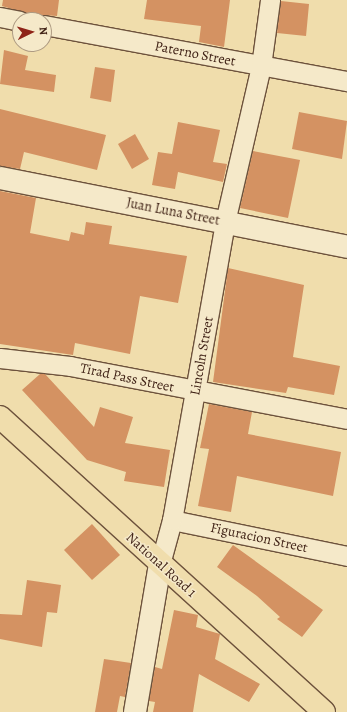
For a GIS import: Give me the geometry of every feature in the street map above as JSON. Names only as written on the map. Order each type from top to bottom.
[{"type":"main road","name":"National Road 1","points":[[0,418],[324,712]]},
{"type":"street","name":"Lincoln Street","points":[[135,712],[160,564],[172,520],[196,393],[225,222],[261,66],[270,0]]},
{"type":"street","points":[[0,17],[12,19]]},
{"type":"street","name":"Paterno Street","points":[[52,27],[347,81]]},
{"type":"street","name":"Juan Luna Street","points":[[0,178],[347,247]]},
{"type":"street","name":"Tirad Pass Street","points":[[0,358],[70,366],[196,393],[347,419]]},
{"type":"street","name":"Figuracion Street","points":[[172,520],[347,556]]},
{"type":"building","points":[[3,0],[59,0],[57,16],[52,16],[52,12],[22,12],[2,6]]},
{"type":"building","points":[[147,0],[230,0],[224,47],[199,42],[201,26],[144,19]]},
{"type":"building","points":[[281,1],[309,4],[306,36],[277,33]]},
{"type":"building","points":[[4,50],[28,56],[25,70],[56,75],[54,92],[0,84]]},
{"type":"building","points":[[95,67],[115,70],[111,102],[90,98]]},
{"type":"building","points":[[0,109],[106,135],[97,170],[24,152],[20,169],[0,166]]},
{"type":"building","points":[[299,112],[347,121],[342,159],[292,149]]},
{"type":"building","points":[[178,122],[220,130],[213,162],[227,164],[223,182],[178,172],[175,189],[152,185],[158,152],[172,154]]},
{"type":"building","points":[[135,134],[149,159],[132,169],[118,144]]},
{"type":"building","points":[[253,151],[300,160],[288,218],[240,208]]},
{"type":"building","points":[[0,191],[36,198],[30,233],[69,241],[71,232],[84,235],[86,222],[112,226],[109,244],[187,256],[178,303],[140,296],[130,354],[75,343],[73,355],[0,344]]},
{"type":"building","points":[[228,268],[304,285],[293,357],[340,366],[334,395],[288,387],[286,393],[213,382]]},
{"type":"building","points":[[40,374],[45,374],[94,427],[100,407],[133,417],[125,443],[170,450],[164,487],[124,481],[126,472],[87,460],[22,390]]},
{"type":"building","points":[[209,404],[252,412],[248,434],[341,452],[333,496],[237,476],[231,512],[198,506],[209,449],[200,448]]},
{"type":"building","points":[[92,524],[120,555],[92,580],[64,550]]},
{"type":"building","points":[[233,545],[323,610],[302,637],[277,619],[280,617],[257,596],[217,567]]},
{"type":"building","points":[[27,580],[61,585],[57,613],[47,612],[42,647],[0,639],[0,614],[22,615]]},
{"type":"building","points":[[174,610],[198,615],[196,627],[220,634],[215,659],[260,684],[249,702],[199,674],[193,712],[153,712],[155,702],[149,701],[155,667],[162,669]]},
{"type":"building","points":[[104,659],[131,663],[125,697],[120,696],[117,712],[95,712]]}]
